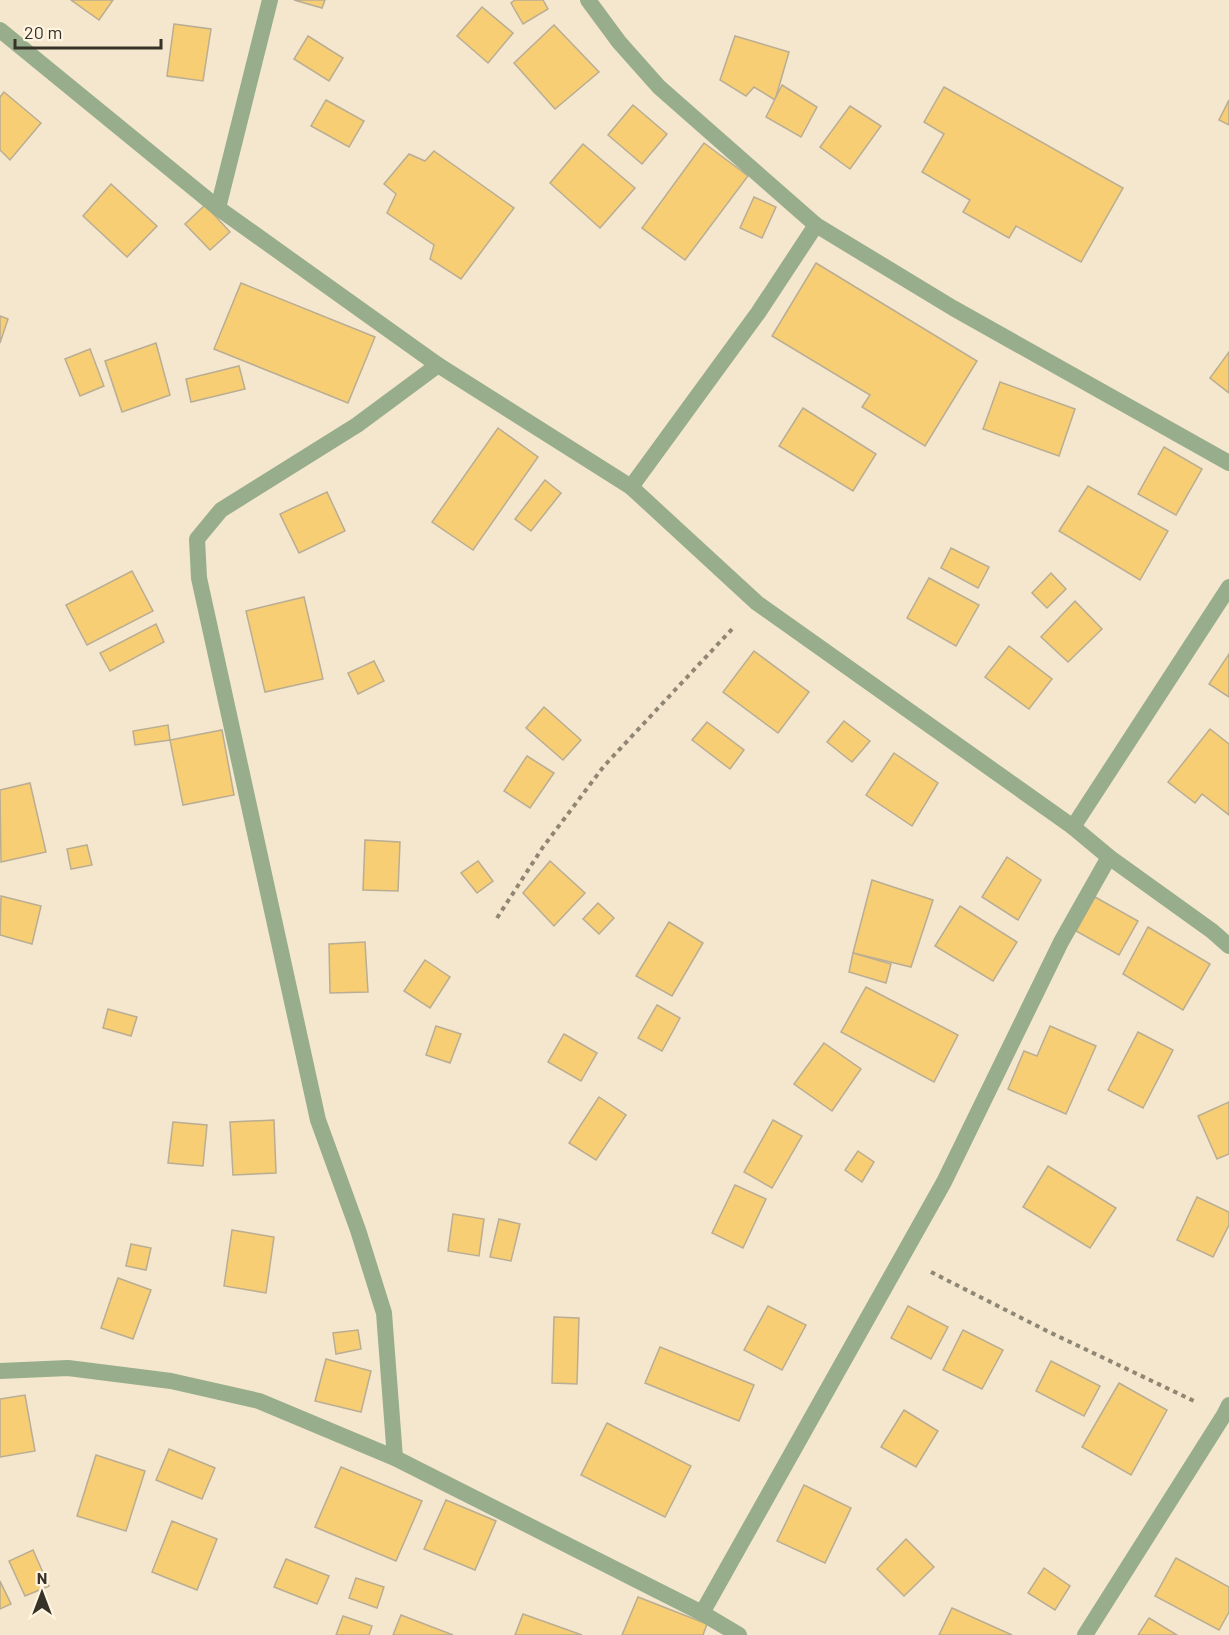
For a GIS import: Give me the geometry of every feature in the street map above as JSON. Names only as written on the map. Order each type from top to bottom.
[{"type":"street","points":[[218,208],[270,0]]},
{"type":"street","points":[[588,0],[659,87],[816,225],[953,308],[1229,463]]},
{"type":"street","points":[[0,30],[218,208],[438,365],[631,487],[757,603],[1073,827],[1108,857],[1229,946]]},
{"type":"street","points":[[631,487],[758,313],[816,225]]},
{"type":"street","points":[[395,1458],[384,1313],[358,1230],[318,1120],[199,578],[197,539],[221,510],[357,425],[438,365]]},
{"type":"street","points":[[1073,827],[1229,587]]},
{"type":"street","points":[[702,1613],[944,1182],[1061,942],[1108,857]]},
{"type":"street","points":[[0,1371],[68,1368],[171,1381],[259,1401],[395,1458],[702,1613],[739,1635]]},
{"type":"street","points":[[1085,1635],[1227,1410]]},
{"type":"path","points":[[497,918],[543,847],[604,766],[757,603]]},
{"type":"path","points":[[901,1257],[1047,1331],[1227,1410]]},
{"type":"building","points":[[71,0],[113,0],[99,20]]},
{"type":"building","points":[[294,0],[325,0],[322,8]]},
{"type":"building","points":[[515,0],[543,0],[548,9],[523,24],[511,3]]},
{"type":"building","points":[[482,7],[513,33],[488,63],[457,36]]},
{"type":"building","points":[[174,24],[211,29],[203,81],[167,76]]},
{"type":"building","points":[[554,25],[599,72],[555,109],[514,63]]},
{"type":"building","points":[[308,36],[343,58],[329,81],[294,59]]},
{"type":"building","points":[[735,36],[789,52],[775,100],[754,87],[746,96],[720,80]]},
{"type":"building","points":[[782,85],[817,107],[801,137],[766,117]]},
{"type":"building","points":[[944,87],[1123,188],[1081,262],[1016,226],[1009,238],[963,212],[970,200],[922,172],[944,134],[924,122]]},
{"type":"building","points":[[4,92],[41,123],[10,160],[0,150],[0,97]]},
{"type":"building","points":[[326,100],[364,121],[349,147],[311,126]]},
{"type":"building","points":[[1229,100],[1229,125],[1219,120]]},
{"type":"building","points":[[633,105],[667,134],[642,164],[608,135]]},
{"type":"building","points":[[850,106],[881,126],[850,169],[820,147]]},
{"type":"building","points":[[704,143],[748,176],[685,260],[642,228]]},
{"type":"building","points":[[583,144],[635,188],[600,228],[550,183]]},
{"type":"building","points":[[434,151],[514,208],[461,279],[430,259],[434,245],[387,213],[396,194],[384,184],[409,154],[425,161]]},
{"type":"building","points":[[111,184],[157,226],[127,257],[83,216]]},
{"type":"building","points":[[754,197],[776,207],[762,238],[740,228]]},
{"type":"building","points":[[205,205],[230,232],[210,250],[185,224]]},
{"type":"building","points":[[816,263],[977,361],[925,446],[862,407],[870,395],[772,336]]},
{"type":"building","points":[[241,283],[375,337],[348,403],[214,349]]},
{"type":"building","points":[[0,316],[8,319],[0,343]]},
{"type":"building","points":[[156,343],[170,395],[122,412],[105,361]]},
{"type":"building","points":[[90,349],[104,386],[80,396],[65,359]]},
{"type":"building","points":[[1229,352],[1229,393],[1210,378]]},
{"type":"building","points":[[239,366],[245,389],[191,402],[186,379]]},
{"type":"building","points":[[1000,382],[1075,409],[1059,456],[983,429]]},
{"type":"building","points":[[803,408],[876,454],[853,491],[779,446]]},
{"type":"building","points":[[498,428],[538,457],[473,550],[432,522]]},
{"type":"building","points":[[1164,447],[1202,469],[1176,515],[1138,494]]},
{"type":"building","points":[[545,480],[561,493],[531,531],[515,519]]},
{"type":"building","points":[[1088,486],[1168,531],[1140,580],[1059,531]]},
{"type":"building","points":[[327,492],[345,531],[299,553],[280,514]]},
{"type":"building","points":[[951,548],[989,567],[978,588],[941,568]]},
{"type":"building","points":[[132,571],[153,611],[87,645],[66,605]]},
{"type":"building","points":[[1051,573],[1066,589],[1047,608],[1032,593]]},
{"type":"building","points":[[929,578],[979,605],[956,646],[907,618]]},
{"type":"building","points":[[304,597],[323,679],[265,692],[246,611]]},
{"type":"building","points":[[1075,601],[1102,629],[1068,662],[1041,637]]},
{"type":"building","points":[[156,624],[164,642],[110,671],[100,653]]},
{"type":"building","points":[[1009,646],[1052,679],[1029,709],[985,677]]},
{"type":"building","points":[[754,651],[809,692],[778,733],[723,692]]},
{"type":"building","points":[[1229,654],[1229,697],[1209,684]]},
{"type":"building","points":[[374,661],[384,681],[358,694],[348,673]]},
{"type":"building","points":[[544,707],[581,740],[563,760],[526,728]]},
{"type":"building","points":[[844,721],[870,741],[852,762],[827,742]]},
{"type":"building","points":[[707,722],[744,750],[730,769],[692,740]]},
{"type":"building","points":[[168,725],[170,740],[135,745],[133,731]]},
{"type":"building","points":[[1210,729],[1229,744],[1229,815],[1202,794],[1195,803],[1168,782]]},
{"type":"building","points":[[222,730],[234,795],[183,805],[170,740]]},
{"type":"building","points":[[894,753],[938,783],[912,826],[866,795]]},
{"type":"building","points":[[527,756],[554,773],[530,808],[504,791]]},
{"type":"building","points":[[30,783],[46,852],[1,862],[0,790]]},
{"type":"building","points":[[365,840],[400,842],[398,891],[363,890]]},
{"type":"building","points":[[87,845],[92,865],[71,869],[67,849]]},
{"type":"building","points":[[1007,857],[1041,880],[1018,920],[982,897]]},
{"type":"building","points":[[478,861],[493,881],[477,893],[461,873]]},
{"type":"building","points":[[550,861],[585,893],[554,926],[523,893]]},
{"type":"building","points":[[872,880],[933,900],[911,967],[853,953]]},
{"type":"building","points":[[1,896],[41,906],[32,944],[0,935]]},
{"type":"building","points":[[1095,897],[1138,921],[1119,955],[1076,931]]},
{"type":"building","points":[[598,903],[614,918],[599,934],[583,919]]},
{"type":"building","points":[[960,906],[1017,942],[993,981],[935,946]]},
{"type":"building","points":[[669,922],[703,943],[672,996],[636,976]]},
{"type":"building","points":[[1148,927],[1210,964],[1183,1010],[1123,974]]},
{"type":"building","points":[[365,942],[368,992],[330,993],[329,944]]},
{"type":"building","points":[[853,953],[891,964],[886,983],[849,972]]},
{"type":"building","points":[[425,960],[450,977],[430,1008],[404,991]]},
{"type":"building","points":[[866,987],[958,1035],[934,1082],[841,1032]]},
{"type":"building","points":[[657,1005],[680,1018],[662,1051],[638,1038]]},
{"type":"building","points":[[108,1009],[137,1017],[131,1036],[103,1028]]},
{"type":"building","points":[[436,1026],[461,1034],[450,1063],[426,1055]]},
{"type":"building","points":[[1050,1026],[1096,1046],[1066,1114],[1008,1089],[1024,1051],[1037,1056]]},
{"type":"building","points":[[1138,1032],[1173,1050],[1143,1108],[1108,1090]]},
{"type":"building","points":[[564,1034],[597,1053],[581,1081],[548,1062]]},
{"type":"building","points":[[824,1043],[861,1069],[832,1111],[794,1084]]},
{"type":"building","points":[[599,1097],[626,1115],[596,1160],[569,1143]]},
{"type":"building","points":[[1229,1102],[1229,1154],[1217,1159],[1198,1116]]},
{"type":"building","points":[[274,1120],[276,1173],[233,1175],[230,1122]]},
{"type":"building","points":[[773,1120],[802,1136],[772,1188],[744,1172]]},
{"type":"building","points":[[173,1122],[207,1125],[203,1166],[168,1163]]},
{"type":"building","points":[[858,1151],[874,1162],[862,1182],[845,1170]]},
{"type":"building","points":[[1048,1166],[1116,1208],[1090,1248],[1023,1207]]},
{"type":"building","points":[[735,1185],[766,1199],[743,1248],[712,1233]]},
{"type":"building","points":[[1197,1197],[1229,1212],[1229,1225],[1213,1257],[1177,1240]]},
{"type":"building","points":[[453,1214],[484,1219],[479,1256],[448,1251]]},
{"type":"building","points":[[499,1219],[520,1224],[511,1261],[490,1257]]},
{"type":"building","points":[[232,1230],[274,1237],[266,1293],[224,1286]]},
{"type":"building","points":[[131,1244],[151,1248],[146,1270],[126,1266]]},
{"type":"building","points":[[118,1278],[151,1290],[133,1339],[101,1328]]},
{"type":"building","points":[[768,1306],[806,1325],[782,1370],[744,1350]]},
{"type":"building","points":[[908,1306],[948,1327],[931,1359],[891,1338]]},
{"type":"building","points":[[554,1317],[579,1318],[577,1384],[552,1383]]},
{"type":"building","points":[[358,1330],[361,1349],[336,1354],[333,1333]]},
{"type":"building","points":[[963,1330],[1003,1350],[982,1389],[943,1370]]},
{"type":"building","points":[[660,1347],[754,1385],[739,1421],[645,1383]]},
{"type":"building","points":[[326,1359],[371,1371],[361,1412],[315,1401]]},
{"type":"building","points":[[1051,1361],[1100,1386],[1084,1416],[1036,1391]]},
{"type":"building","points":[[1119,1383],[1167,1410],[1131,1475],[1082,1447]]},
{"type":"building","points":[[25,1395],[35,1451],[0,1457],[0,1399]]},
{"type":"building","points":[[904,1410],[938,1431],[916,1467],[881,1447]]},
{"type":"building","points":[[607,1423],[691,1466],[665,1517],[581,1475]]},
{"type":"building","points":[[169,1449],[215,1468],[202,1499],[156,1480]]},
{"type":"building","points":[[96,1455],[145,1471],[126,1531],[77,1516]]},
{"type":"building","points":[[341,1467],[422,1501],[396,1561],[315,1527]]},
{"type":"building","points":[[804,1485],[851,1508],[825,1563],[777,1541]]},
{"type":"building","points":[[446,1500],[496,1521],[475,1570],[424,1549]]},
{"type":"building","points":[[172,1521],[217,1539],[197,1590],[152,1572]]},
{"type":"building","points":[[906,1539],[934,1567],[904,1596],[877,1569]]},
{"type":"building","points":[[33,1550],[49,1586],[25,1596],[9,1561]]},
{"type":"building","points":[[1176,1558],[1229,1587],[1229,1612],[1219,1630],[1155,1596]]},
{"type":"building","points":[[286,1559],[329,1576],[317,1604],[274,1587]]},
{"type":"building","points":[[1044,1568],[1070,1586],[1055,1610],[1028,1593]]},
{"type":"building","points":[[356,1578],[384,1587],[377,1608],[349,1598]]},
{"type":"building","points":[[0,1581],[11,1604],[0,1609]]},
{"type":"building","points":[[638,1597],[707,1624],[703,1635],[622,1635]]},
{"type":"building","points":[[952,1608],[1012,1635],[939,1635]]},
{"type":"building","points":[[523,1614],[582,1635],[515,1635]]},
{"type":"building","points":[[401,1615],[453,1635],[393,1635]]},
{"type":"building","points":[[343,1616],[372,1626],[369,1635],[336,1635]]},
{"type":"building","points":[[1149,1618],[1177,1635],[1138,1635]]}]
